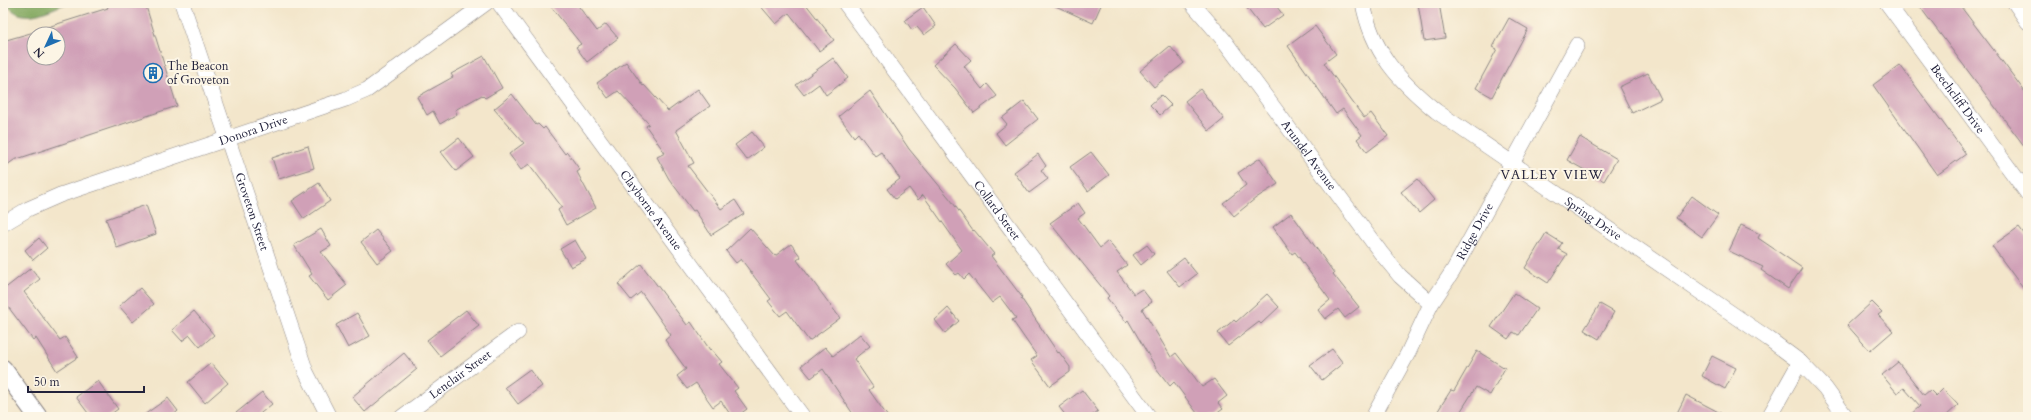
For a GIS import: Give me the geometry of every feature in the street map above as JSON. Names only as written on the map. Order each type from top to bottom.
[{"type":"street","name":"Groveton Street","points":[[182,3],[306,372],[329,417]]},
{"type":"street","name":"Donora Drive","points":[[3,224],[28,209],[60,195],[367,90],[486,3]]},
{"type":"street","name":"Clayborne Avenue","points":[[499,3],[803,417]]},
{"type":"street","name":"Collard Street","points":[[845,3],[1149,417]]},
{"type":"street","name":"Arundel Avenue","points":[[1192,3],[1228,46],[1381,253],[1400,276],[1431,304]]},
{"type":"street","name":"Spring Drive","points":[[1363,3],[1372,33],[1382,54],[1399,79],[1436,111],[1800,362],[1825,388],[1846,417]]},
{"type":"street","name":"Beechcliff Drive","points":[[1887,3],[2028,194]]},
{"type":"street","points":[[2015,3],[2028,22]]},
{"type":"street","name":"Ridge Drive","points":[[1373,417],[1408,353],[1431,304],[1453,271],[1578,45]]},
{"type":"street","name":"Lenclair Street","points":[[402,417],[518,332]]},
{"type":"street","points":[[1769,417],[1800,362]]},
{"type":"street","points":[[3,369],[38,417]]},
{"type":"green space","points":[[6,3],[68,3],[35,15],[27,15],[19,14],[12,10]]},
{"type":"building","points":[[106,3],[145,3],[177,106],[14,160],[3,168],[3,41],[26,34],[26,66],[66,66],[66,26],[51,26],[108,8]]},
{"type":"building","points":[[548,3],[576,3],[597,31],[606,24],[618,38],[587,62],[576,47],[581,44]]},
{"type":"building","points":[[758,3],[805,3],[834,40],[819,51],[789,13],[776,24]]},
{"type":"building","points":[[1049,3],[1102,3],[1093,23]]},
{"type":"building","points":[[1243,3],[1274,3],[1283,15],[1263,29]]},
{"type":"building","points":[[1418,3],[1439,3],[1445,38],[1424,41]]},
{"type":"building","points":[[1917,3],[1958,3],[2002,61],[2028,96],[2028,151]]},
{"type":"building","points":[[923,7],[936,26],[924,35],[917,27],[912,30],[905,20]]},
{"type":"building","points":[[1509,18],[1528,29],[1492,97],[1476,88],[1497,49],[1493,47]]},
{"type":"building","points":[[1315,26],[1336,54],[1324,63],[1364,118],[1371,113],[1388,136],[1367,152],[1357,139],[1362,135],[1343,109],[1336,114],[1288,46]]},
{"type":"building","points":[[956,44],[971,60],[964,66],[982,89],[987,84],[997,96],[974,113],[955,88],[933,65]]},
{"type":"building","points":[[1170,46],[1184,63],[1154,87],[1140,71]]},
{"type":"building","points":[[484,56],[502,88],[485,98],[482,95],[455,110],[457,114],[440,124],[433,111],[427,115],[417,97],[453,77],[451,74]]},
{"type":"building","points":[[833,58],[848,78],[826,95],[819,84],[804,95],[796,85]]},
{"type":"building","points":[[626,62],[643,86],[644,85],[668,111],[698,89],[710,106],[676,130],[694,163],[688,166],[721,209],[735,200],[744,214],[711,235],[695,210],[693,211],[669,179],[657,157],[665,153],[646,126],[649,124],[618,91],[608,98],[597,83]]},
{"type":"building","points":[[1900,65],[1966,154],[1937,175],[1873,85]]},
{"type":"building","points":[[1648,73],[1661,99],[1632,113],[1619,87]]},
{"type":"building","points":[[1200,89],[1224,119],[1209,131],[1185,101]]},
{"type":"building","points":[[870,91],[909,149],[951,200],[973,231],[974,230],[994,254],[991,256],[1022,297],[1021,298],[1058,353],[1059,352],[1070,367],[1070,372],[1050,386],[1031,360],[1037,356],[1012,320],[1016,318],[1000,297],[992,303],[969,274],[964,279],[959,273],[956,275],[946,264],[962,250],[923,195],[918,200],[909,188],[895,199],[887,189],[900,179],[881,152],[875,156],[858,133],[854,137],[839,116]]},
{"type":"building","points":[[512,94],[536,125],[538,124],[543,129],[545,127],[565,154],[567,152],[580,170],[577,172],[596,208],[566,225],[558,210],[562,207],[529,164],[521,170],[509,154],[524,143],[494,109]]},
{"type":"building","points":[[1161,95],[1171,105],[1160,115],[1150,105]]},
{"type":"building","points":[[1024,101],[1038,119],[1005,145],[996,133],[1007,124],[1002,118]]},
{"type":"building","points":[[752,132],[764,147],[747,160],[735,145]]},
{"type":"building","points":[[1580,137],[1617,159],[1604,181],[1567,160]]},
{"type":"building","points":[[459,138],[474,157],[456,171],[441,152]]},
{"type":"building","points":[[308,146],[314,168],[279,179],[272,158]]},
{"type":"building","points":[[1091,152],[1109,175],[1088,191],[1070,167]]},
{"type":"building","points":[[1038,154],[1046,166],[1041,170],[1048,179],[1029,193],[1014,172]]},
{"type":"building","points":[[1260,158],[1278,184],[1256,198],[1234,216],[1223,203],[1246,185],[1238,173]]},
{"type":"building","points":[[1417,179],[1434,200],[1419,213],[1401,192]]},
{"type":"building","points":[[319,183],[330,201],[304,219],[292,201]]},
{"type":"building","points":[[1692,196],[1718,215],[1702,237],[1676,218]]},
{"type":"building","points":[[1078,203],[1085,213],[1078,218],[1100,248],[1108,241],[1127,265],[1117,272],[1134,294],[1142,289],[1152,302],[1142,309],[1171,357],[1176,353],[1202,387],[1214,379],[1227,396],[1218,403],[1223,409],[1212,417],[1200,417],[1174,382],[1170,386],[1156,368],[1128,320],[1126,322],[1107,298],[1109,296],[1050,223]]},
{"type":"building","points":[[146,205],[156,234],[117,248],[106,219]]},
{"type":"building","points":[[1291,213],[1334,273],[1333,274],[1359,307],[1345,318],[1338,309],[1325,319],[1318,310],[1330,300],[1295,252],[1292,254],[1273,227]]},
{"type":"building","points":[[1741,225],[1760,234],[1758,238],[1802,268],[1788,289],[1761,270],[1763,267],[1729,251]]},
{"type":"building","points":[[2019,227],[2028,239],[2028,295],[1992,246]]},
{"type":"building","points":[[750,228],[775,256],[791,244],[801,257],[797,260],[840,318],[809,341],[787,311],[780,316],[768,301],[771,299],[741,259],[736,263],[726,251]]},
{"type":"building","points":[[321,229],[331,246],[321,252],[347,285],[328,300],[309,276],[312,274],[294,245]]},
{"type":"building","points":[[376,230],[393,251],[377,263],[361,242]]},
{"type":"building","points":[[1546,233],[1562,243],[1558,249],[1567,254],[1548,283],[1525,268]]},
{"type":"building","points":[[39,238],[47,248],[33,260],[25,250]]},
{"type":"building","points":[[575,240],[586,259],[571,267],[560,249]]},
{"type":"building","points":[[1147,245],[1154,254],[1141,265],[1133,255]]},
{"type":"building","points":[[1184,258],[1197,274],[1180,287],[1167,271]]},
{"type":"building","points":[[641,264],[687,325],[691,322],[710,350],[711,349],[722,362],[719,364],[738,388],[734,391],[747,409],[736,417],[732,417],[721,401],[713,407],[696,383],[687,389],[677,376],[686,369],[665,340],[671,335],[641,292],[631,300],[618,284]]},
{"type":"building","points":[[31,268],[40,279],[24,292],[60,340],[65,337],[78,357],[57,371],[36,338],[33,340],[3,300],[3,290]]},
{"type":"building","points":[[140,288],[154,304],[133,322],[119,306]]},
{"type":"building","points":[[1514,293],[1537,309],[1519,335],[1513,332],[1508,339],[1491,327]]},
{"type":"building","points":[[1267,294],[1279,307],[1261,324],[1259,322],[1228,346],[1218,333],[1234,320],[1236,322]]},
{"type":"building","points":[[1872,302],[1882,312],[1878,315],[1893,331],[1870,351],[1847,325]]},
{"type":"building","points":[[1600,304],[1614,312],[1599,339],[1584,330]]},
{"type":"building","points":[[948,308],[959,321],[945,333],[935,320]]},
{"type":"building","points":[[466,310],[479,326],[440,356],[427,340]]},
{"type":"building","points":[[194,311],[214,335],[200,347],[190,335],[182,341],[172,330]]},
{"type":"building","points":[[357,313],[370,336],[348,348],[336,325]]},
{"type":"building","points":[[860,334],[870,346],[854,359],[873,387],[869,390],[888,417],[855,417],[823,369],[811,378],[801,366],[825,347],[833,356]]},
{"type":"building","points":[[1332,349],[1343,363],[1322,380],[1310,365]]},
{"type":"building","points":[[1477,351],[1505,368],[1490,395],[1476,387],[1457,417],[1434,417],[1451,390],[1454,391]]},
{"type":"building","points":[[404,353],[417,369],[365,412],[352,397]]},
{"type":"building","points":[[1712,356],[1736,368],[1725,389],[1702,376]]},
{"type":"building","points":[[1898,362],[1924,395],[1930,390],[1936,396],[1943,389],[1958,405],[1945,417],[1908,417],[1920,406],[1904,388],[1897,393],[1882,375]]},
{"type":"building","points":[[211,363],[228,383],[205,403],[188,382]]},
{"type":"building","points":[[530,369],[542,386],[518,404],[505,387]]},
{"type":"building","points":[[98,381],[118,409],[107,417],[91,417],[76,397]]},
{"type":"building","points":[[1082,390],[1098,411],[1090,417],[1067,417],[1059,407]]},
{"type":"building","points":[[262,392],[272,404],[256,417],[231,417]]},
{"type":"building","points":[[1686,395],[1728,417],[1675,417]]},
{"type":"building","points":[[168,398],[178,411],[171,417],[141,417]]},
{"type":"place","name":"The Beacon of Groveton","points":[[153,73]]},
{"type":"district","name":"VALLEY VIEW","points":[[1552,174]]}]
